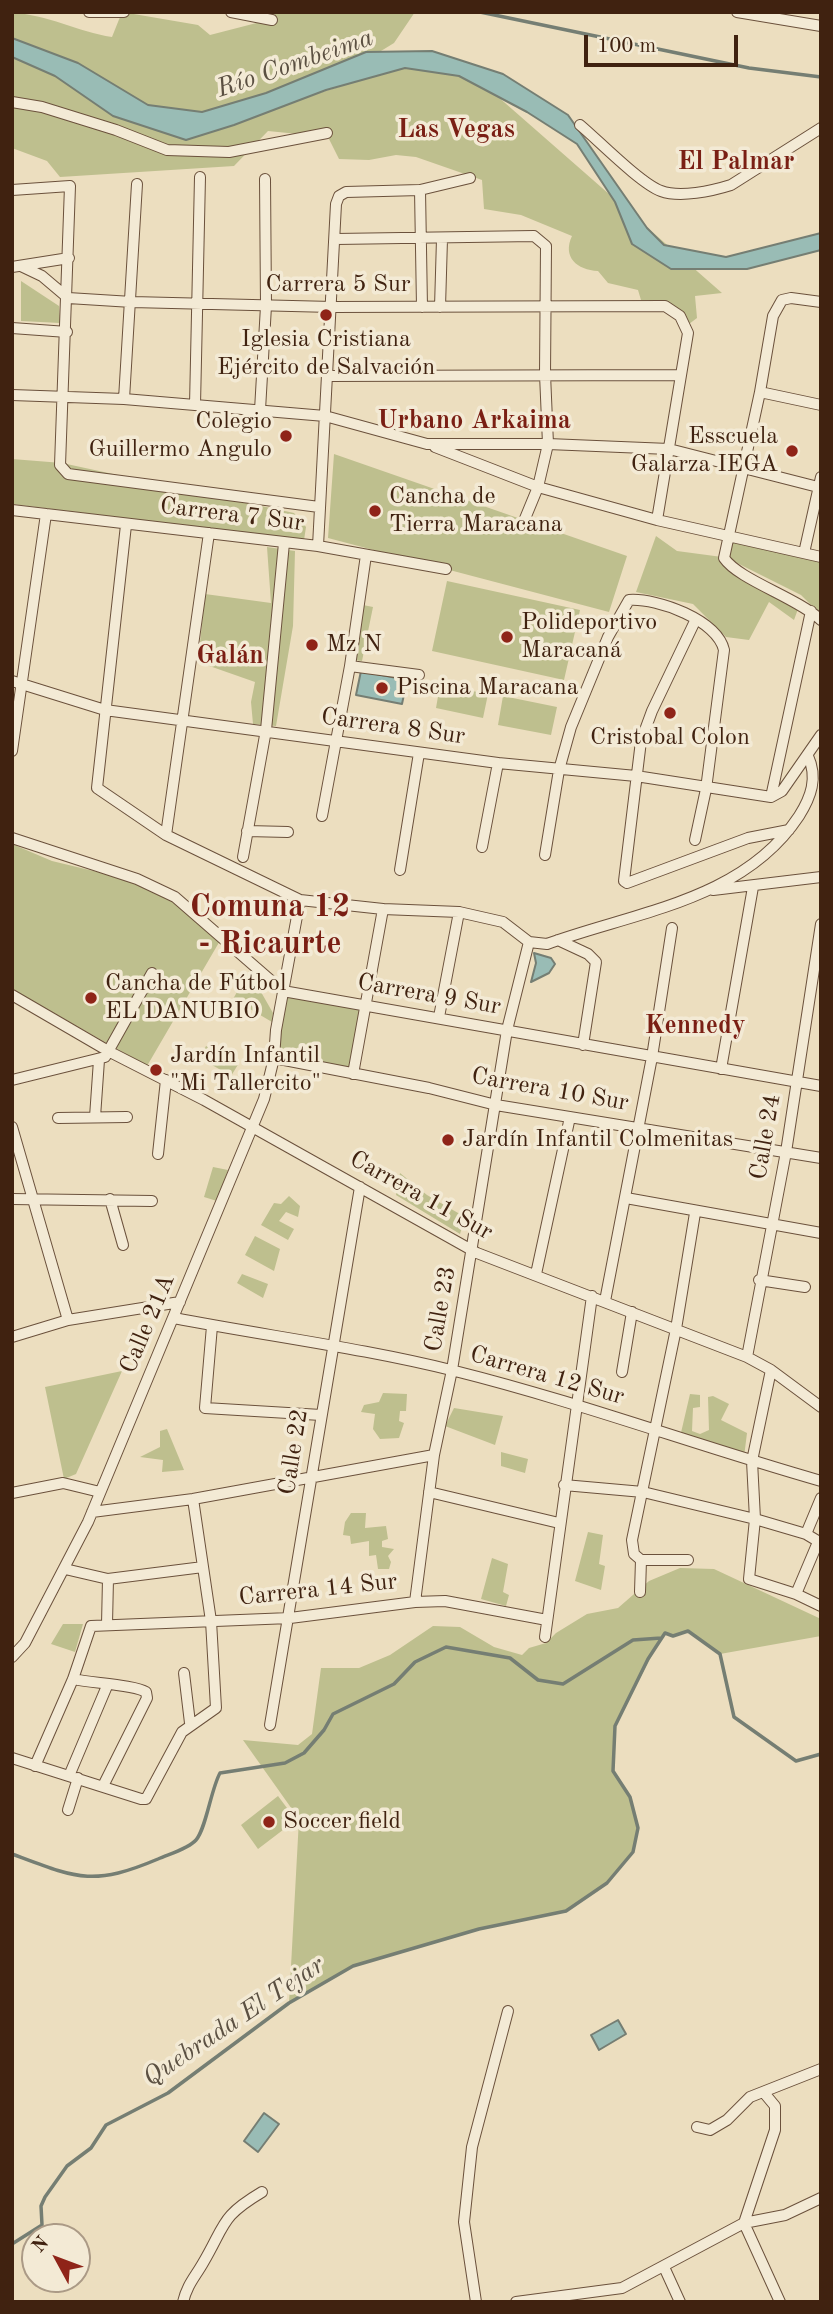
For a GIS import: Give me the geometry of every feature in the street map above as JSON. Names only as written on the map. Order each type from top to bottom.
[{"type":"street","points":[[89,12],[124,12]]},
{"type":"street","points":[[231,12],[272,20]]},
{"type":"street","points":[[737,12],[780,16],[821,26]]},
{"type":"street","points":[[12,102],[42,107],[116,130],[167,150],[229,152],[327,133]]},
{"type":"street","points":[[580,125],[653,187],[671,193],[715,190],[732,185],[821,128]]},
{"type":"street","points":[[195,405],[200,177]]},
{"type":"street","points":[[318,546],[336,204],[339,196],[346,192],[421,190],[470,178]]},
{"type":"street","points":[[260,410],[266,306],[265,179]]},
{"type":"street","points":[[124,400],[137,184]]},
{"type":"street","points":[[12,190],[70,186],[67,332],[60,465],[68,474],[319,507]]},
{"type":"street","points":[[421,190],[422,307]]},
{"type":"street","points":[[336,239],[423,240],[534,236],[542,239],[546,246],[545,374],[548,444],[538,486],[524,522]]},
{"type":"street","points":[[440,307],[442,239]]},
{"type":"street","points":[[17,267],[69,258]]},
{"type":"street","points":[[17,267],[42,276],[68,298]]},
{"type":"street","name":"Carrera 5 Sur","points":[[68,298],[198,305],[332,307],[665,306],[680,316],[688,333],[681,375]]},
{"type":"street","points":[[821,302],[790,298],[777,306],[724,558],[742,572],[811,611],[821,620]]},
{"type":"street","points":[[12,328],[67,332]]},
{"type":"street","points":[[327,376],[681,375],[657,520]]},
{"type":"street","points":[[760,392],[821,405]]},
{"type":"street","points":[[12,394],[325,416],[428,444],[538,486],[657,520],[821,557]]},
{"type":"street","points":[[428,444],[548,444],[669,449],[743,469],[820,482],[804,553]]},
{"type":"street","name":"Carrera 7 Sur","points":[[12,510],[318,546],[446,569]]},
{"type":"street","points":[[12,751],[46,514]]},
{"type":"street","points":[[126,525],[97,788],[166,835],[300,900],[383,909],[459,912],[503,922],[537,945],[709,891],[821,877]]},
{"type":"street","points":[[166,835],[209,533]]},
{"type":"street","points":[[243,857],[266,730],[284,543]]},
{"type":"street","points":[[322,816],[350,666],[366,555]]},
{"type":"street","points":[[545,855],[559,770],[590,679],[616,620],[629,600],[656,603],[696,619],[717,635],[724,650],[706,789],[695,840]]},
{"type":"street","points":[[771,797],[811,611]]},
{"type":"street","points":[[696,619],[646,726],[636,776],[624,881],[627,883],[748,838],[789,831]]},
{"type":"street","points":[[350,666],[419,675]]},
{"type":"street","name":"Carrera 8 Sur","points":[[12,681],[105,710],[337,739],[498,763],[636,776],[771,797]]},
{"type":"street","points":[[771,797],[782,790],[808,757],[821,735]]},
{"type":"street","points":[[400,870],[419,752]]},
{"type":"street","points":[[709,891],[757,859],[789,831],[809,799],[814,770],[808,757]]},
{"type":"street","points":[[482,847],[498,763]]},
{"type":"street","points":[[247,831],[288,832]]},
{"type":"street","points":[[12,838],[136,878],[174,897],[283,991]]},
{"type":"street","points":[[721,1069],[753,887]]},
{"type":"street","name":"Calle 21A","points":[[12,1657],[20,1652],[92,1512],[253,1128],[274,1058],[300,900]]},
{"type":"street","points":[[353,1074],[383,909]]},
{"type":"street","points":[[439,1017],[459,912]]},
{"type":"street","points":[[605,1301],[652,1057],[672,928]]},
{"type":"street","name":"Calle 24","points":[[747,1357],[759,1280],[786,1152],[820,929]]},
{"type":"street","points":[[558,940],[587,954],[596,962],[583,1045]]},
{"type":"street","name":"Calle 23","points":[[415,1602],[434,1455],[452,1370],[507,1030],[529,942]]},
{"type":"street","points":[[12,1080],[99,1060],[110,1052],[152,973]]},
{"type":"street","name":"Carrera 9 Sur","points":[[283,991],[821,1086]]},
{"type":"street","name":"Carrera 11 Sur","points":[[12,995],[110,1052],[360,1186],[472,1250],[747,1357],[771,1370],[821,1407]]},
{"type":"street","points":[[809,1005],[821,1006]]},
{"type":"street","name":"Carrera 10 Sur","points":[[274,1058],[429,1088],[496,1105],[821,1158]]},
{"type":"street","points":[[95,1117],[99,1060]]},
{"type":"street","points":[[158,1154],[166,1080]]},
{"type":"street","points":[[536,1275],[570,1116]]},
{"type":"street","points":[[58,1118],[127,1117]]},
{"type":"street","points":[[12,1127],[68,1320]]},
{"type":"street","name":"Calle 22","points":[[270,1725],[290,1618],[310,1478],[360,1186]]},
{"type":"street","points":[[626,1198],[695,1213],[821,1233]]},
{"type":"street","points":[[12,1199],[152,1201]]},
{"type":"street","points":[[110,1199],[123,1245]]},
{"type":"street","points":[[688,1560],[641,1560],[634,1555],[632,1541],[676,1329],[695,1213]]},
{"type":"street","points":[[759,1280],[805,1287]]},
{"type":"street","points":[[545,1637],[575,1403],[592,1296]]},
{"type":"street","points":[[12,1337],[68,1320],[180,1302]]},
{"type":"street","points":[[622,1372],[632,1312]]},
{"type":"street","name":"Carrera 12 Sur","points":[[174,1318],[452,1370],[575,1403],[654,1431],[821,1481]]},
{"type":"street","points":[[212,1326],[204,1406],[234,1411],[321,1415]]},
{"type":"street","points":[[771,1370],[752,1461],[755,1519],[749,1579],[796,1594],[821,1606]]},
{"type":"street","points":[[92,1512],[193,1499],[434,1455]]},
{"type":"street","points":[[12,1493],[63,1483],[100,1492]]},
{"type":"street","points":[[565,1485],[643,1492],[806,1534],[819,1542],[796,1594]]},
{"type":"street","points":[[429,1492],[559,1523]]},
{"type":"street","points":[[806,1534],[821,1498]]},
{"type":"street","points":[[12,1758],[141,1799],[146,1798],[171,1749],[190,1723],[216,1708],[211,1620],[193,1499]]},
{"type":"street","points":[[640,1592],[641,1560]]},
{"type":"street","points":[[65,1569],[108,1579],[203,1567]]},
{"type":"street","points":[[107,1624],[108,1579]]},
{"type":"street","name":"Carrera 14 Sur","points":[[73,1679],[91,1626],[107,1624],[290,1618],[415,1602],[478,1605],[547,1620]]},
{"type":"street","points":[[184,1673],[190,1723]]},
{"type":"street","points":[[35,1766],[73,1679],[107,1686],[138,1687],[146,1692],[147,1698],[103,1786]]},
{"type":"street","points":[[68,1810],[73,1777],[107,1686]]},
{"type":"street","points":[[476,2302],[464,2222],[470,2160],[508,2011]]},
{"type":"street","points":[[697,2127],[710,2130],[727,2120],[750,2097],[765,2094],[821,2069]]},
{"type":"street","points":[[765,2094],[775,2106],[775,2130],[744,2223],[780,2302]]},
{"type":"street","points":[[183,2302],[187,2284],[203,2264],[222,2223],[238,2206],[262,2192]]},
{"type":"street","points":[[516,2302],[622,2288],[744,2223],[785,2215],[821,2198]]},
{"type":"street","points":[[664,2267],[680,2302]]},
{"type":"green space","points":[[122,12],[198,25],[210,35],[272,19],[276,12],[415,12],[394,43],[306,97],[410,65],[472,74],[722,293],[695,296],[697,318],[689,324],[667,302],[641,300],[638,290],[608,283],[598,271],[578,265],[570,256],[569,243],[572,236],[521,215],[484,209],[482,180],[416,157],[396,155],[369,160],[339,159],[328,137],[268,131],[234,166],[60,177],[47,161],[12,148],[12,13],[38,16],[112,37]]},
{"type":"green space","points":[[21,281],[59,306],[60,323],[21,321]]},
{"type":"green space","points":[[334,454],[627,556],[609,612],[328,538]]},
{"type":"green space","points":[[12,459],[62,463],[294,513],[306,527],[304,540],[12,504]]},
{"type":"green space","points":[[656,536],[677,551],[722,557],[798,609],[794,620],[769,602],[749,640],[726,637],[693,604],[636,592]]},
{"type":"green space","points":[[731,540],[821,559],[821,615],[801,595],[727,558]]},
{"type":"green space","points":[[267,547],[295,551],[293,626],[276,726],[253,724],[251,702],[255,682],[198,662],[205,594],[271,603]]},
{"type":"green space","points":[[447,581],[580,610],[564,680],[432,651]]},
{"type":"green space","points":[[363,605],[373,607],[362,661],[354,660]]},
{"type":"green space","points":[[440,685],[488,694],[483,718],[436,708]]},
{"type":"green space","points":[[503,696],[557,707],[551,735],[498,725]]},
{"type":"green space","points":[[12,844],[52,861],[135,881],[173,901],[221,939],[147,1066],[12,989]]},
{"type":"green space","points":[[249,971],[273,1013],[272,1022],[233,999]]},
{"type":"green space","points":[[286,994],[362,1006],[349,1069],[276,1056]]},
{"type":"green space","points":[[206,1046],[239,1063],[231,1076],[200,1058]]},
{"type":"green space","points":[[213,1167],[228,1170],[217,1201],[204,1197]]},
{"type":"green space","points":[[400,1173],[427,1195],[465,1217],[460,1234],[396,1195]]},
{"type":"green space","points":[[289,1196],[300,1206],[298,1217],[286,1212],[279,1221],[294,1229],[288,1240],[261,1225],[274,1203],[281,1204]]},
{"type":"green space","points":[[255,1236],[280,1249],[274,1271],[245,1255]]},
{"type":"green space","points":[[242,1274],[268,1284],[263,1298],[237,1283]]},
{"type":"green space","points":[[122,1371],[76,1474],[64,1479],[45,1387]]},
{"type":"green space","points":[[383,1393],[407,1394],[406,1411],[400,1411],[399,1421],[404,1423],[399,1438],[380,1439],[373,1429],[375,1414],[361,1412],[364,1405],[379,1402]]},
{"type":"green space","points":[[690,1394],[700,1395],[700,1407],[693,1408],[692,1431],[700,1434],[709,1430],[708,1397],[713,1396],[729,1404],[721,1420],[747,1433],[744,1457],[680,1437]]},
{"type":"green space","points":[[454,1408],[503,1416],[495,1445],[445,1426]]},
{"type":"green space","points":[[167,1429],[184,1470],[162,1472],[163,1460],[140,1457],[160,1447],[160,1431]]},
{"type":"green space","points":[[501,1452],[528,1459],[525,1473],[501,1466]]},
{"type":"green space","points":[[351,1513],[366,1513],[365,1528],[386,1526],[388,1539],[382,1541],[382,1547],[394,1549],[388,1556],[391,1562],[389,1569],[378,1569],[376,1555],[369,1556],[369,1541],[351,1544],[350,1536],[343,1535],[345,1522]]},
{"type":"green space","points":[[588,1532],[603,1535],[599,1564],[605,1566],[601,1590],[575,1581]]},
{"type":"green space","points":[[492,1558],[508,1564],[503,1592],[509,1595],[506,1606],[481,1599]]},
{"type":"green space","points":[[680,1568],[714,1569],[821,1619],[821,1636],[720,1654],[688,1631],[676,1635],[666,1633],[615,1726],[613,1771],[630,1797],[638,1828],[633,1852],[607,1883],[566,1911],[478,1929],[353,1966],[289,2003],[299,1819],[243,1740],[298,1745],[312,1734],[321,1668],[359,1668],[390,1655],[433,1626],[460,1627],[494,1647],[522,1655],[529,1648],[546,1643],[556,1633],[587,1614],[618,1608],[649,1581]]},
{"type":"green space","points":[[63,1624],[83,1624],[75,1652],[51,1644]]},
{"type":"green space","name":"Soccer field","points":[[278,1796],[296,1820],[258,1849],[241,1825]]},
{"type":"water","points":[[12,38],[78,63],[148,105],[202,112],[266,93],[366,52],[432,51],[503,74],[568,115],[647,228],[664,245],[726,257],[821,233],[821,250],[747,269],[671,269],[632,244],[615,202],[577,144],[527,112],[459,76],[405,68],[326,90],[186,140],[113,116],[55,76],[12,57]]},
{"type":"water","name":"Piscina Maracana","points":[[361,671],[407,680],[402,704],[356,695]]},
{"type":"water","points":[[534,953],[551,958],[555,964],[549,973],[531,982],[536,963]]},
{"type":"water","points":[[618,2020],[626,2034],[599,2050],[591,2035]]},
{"type":"water","points":[[264,2113],[279,2124],[258,2152],[244,2141]]},
{"type":"waterway","points":[[480,12],[749,68],[821,77]]},
{"type":"waterway","name":"Quebrada El Tejar","points":[[12,2244],[42,2225],[41,2206],[45,2197],[67,2166],[91,2148],[106,2125],[168,2093],[289,2003],[353,1966],[479,1929],[566,1911],[607,1883],[633,1852],[638,1828],[630,1797],[613,1771],[615,1726],[648,1659],[665,1633],[673,1636],[688,1631],[720,1654],[734,1717],[796,1761],[821,1754]]},
{"type":"waterway","points":[[12,1854],[69,1874],[100,1876],[135,1868],[183,1849],[200,1835],[220,1773],[285,1763],[304,1753],[324,1730],[333,1714],[394,1684],[415,1662],[446,1647],[510,1658],[538,1680],[563,1684],[633,1640],[661,1638]]},
{"type":"place","name":"Iglesia Cristiana Ejército de Salvación","points":[[326,315]]},
{"type":"place","name":"Colegio Guillermo Angulo","points":[[286,436]]},
{"type":"place","name":"Esscuela Galarza IEGA","points":[[792,451]]},
{"type":"place","name":"Cancha de Tierra Maracana","points":[[375,511]]},
{"type":"place","name":"Polideportivo Maracaná","points":[[507,637]]},
{"type":"place","name":"Mz N","points":[[312,645]]},
{"type":"place","name":"Piscina Maracana","points":[[382,688]]},
{"type":"place","name":"Cristobal Colon","points":[[670,713]]},
{"type":"place","name":"Cancha de Fútbol EL DANUBIO","points":[[91,998]]},
{"type":"place","name":"Jardín Infantil \"Mi Tallercito\"","points":[[156,1070]]},
{"type":"place","name":"Jardín Infantil Colmenitas","points":[[448,1140]]},
{"type":"place","name":"Soccer field","points":[[269,1822]]},
{"type":"district","name":"Las Vegas","points":[[456,130]]},
{"type":"district","name":"El Palmar","points":[[736,162]]},
{"type":"district","name":"Urbano Arkaima","points":[[474,421]]},
{"type":"district","name":"Galán","points":[[230,656]]},
{"type":"district","name":"Comuna 12 - Ricaurte","points":[[270,926]]},
{"type":"district","name":"Kennedy","points":[[695,1026]]},
{"type":"water label","name":"Río Combeima","points":[[295,64]]}]
